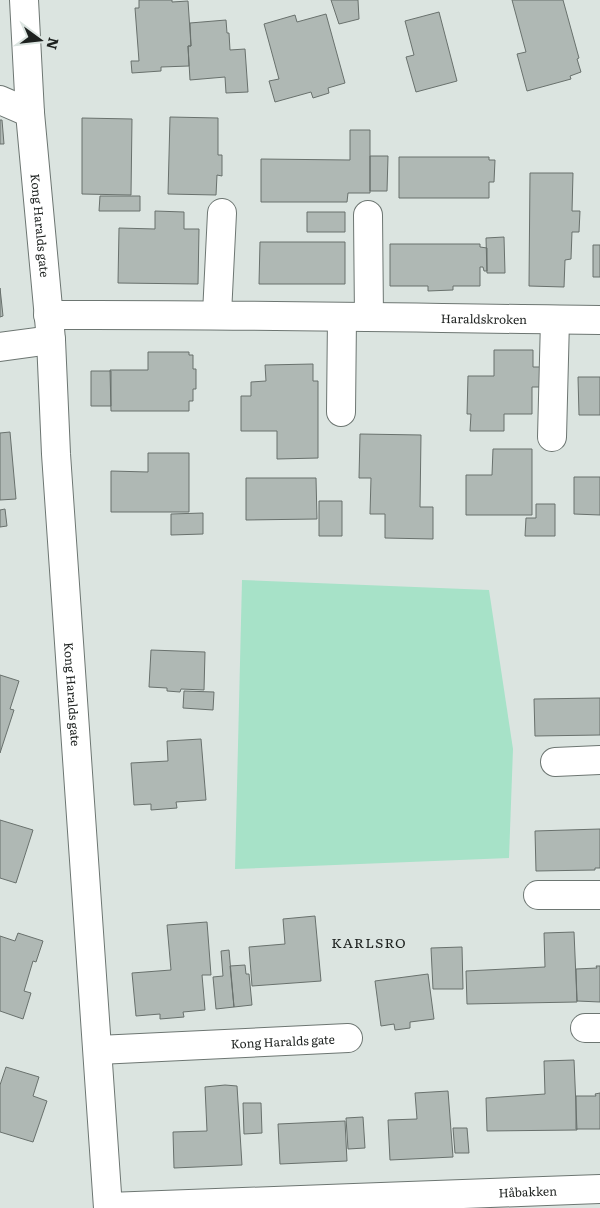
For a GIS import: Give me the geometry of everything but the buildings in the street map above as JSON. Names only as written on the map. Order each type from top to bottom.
[{"type":"street","name":"Kong Haralds gate","points":[[24,0],[30,112],[49,327],[56,454],[108,1208]]},
{"type":"street","points":[[0,100],[30,112]]},
{"type":"street","points":[[217,314],[222,213]]},
{"type":"street","points":[[368,215],[369,317]]},
{"type":"street","name":"Haraldskroken","points":[[49,327],[217,314],[283,317],[600,320]]},
{"type":"street","points":[[341,412],[342,317]]},
{"type":"street","points":[[552,437],[555,320]]},
{"type":"street","points":[[0,347],[49,327]]},
{"type":"street","points":[[555,762],[600,760]]},
{"type":"street","points":[[538,895],[600,895]]},
{"type":"street","name":"Kong Haralds gate","points":[[98,1050],[348,1038]]},
{"type":"street","name":"Håbakken","points":[[108,1208],[285,1202],[455,1201],[600,1189]]},
{"type":"green space","points":[[242,580],[489,590],[513,749],[509,858],[235,869]]},
{"type":"district","name":"KARLSRO","points":[[369,942]]}]
